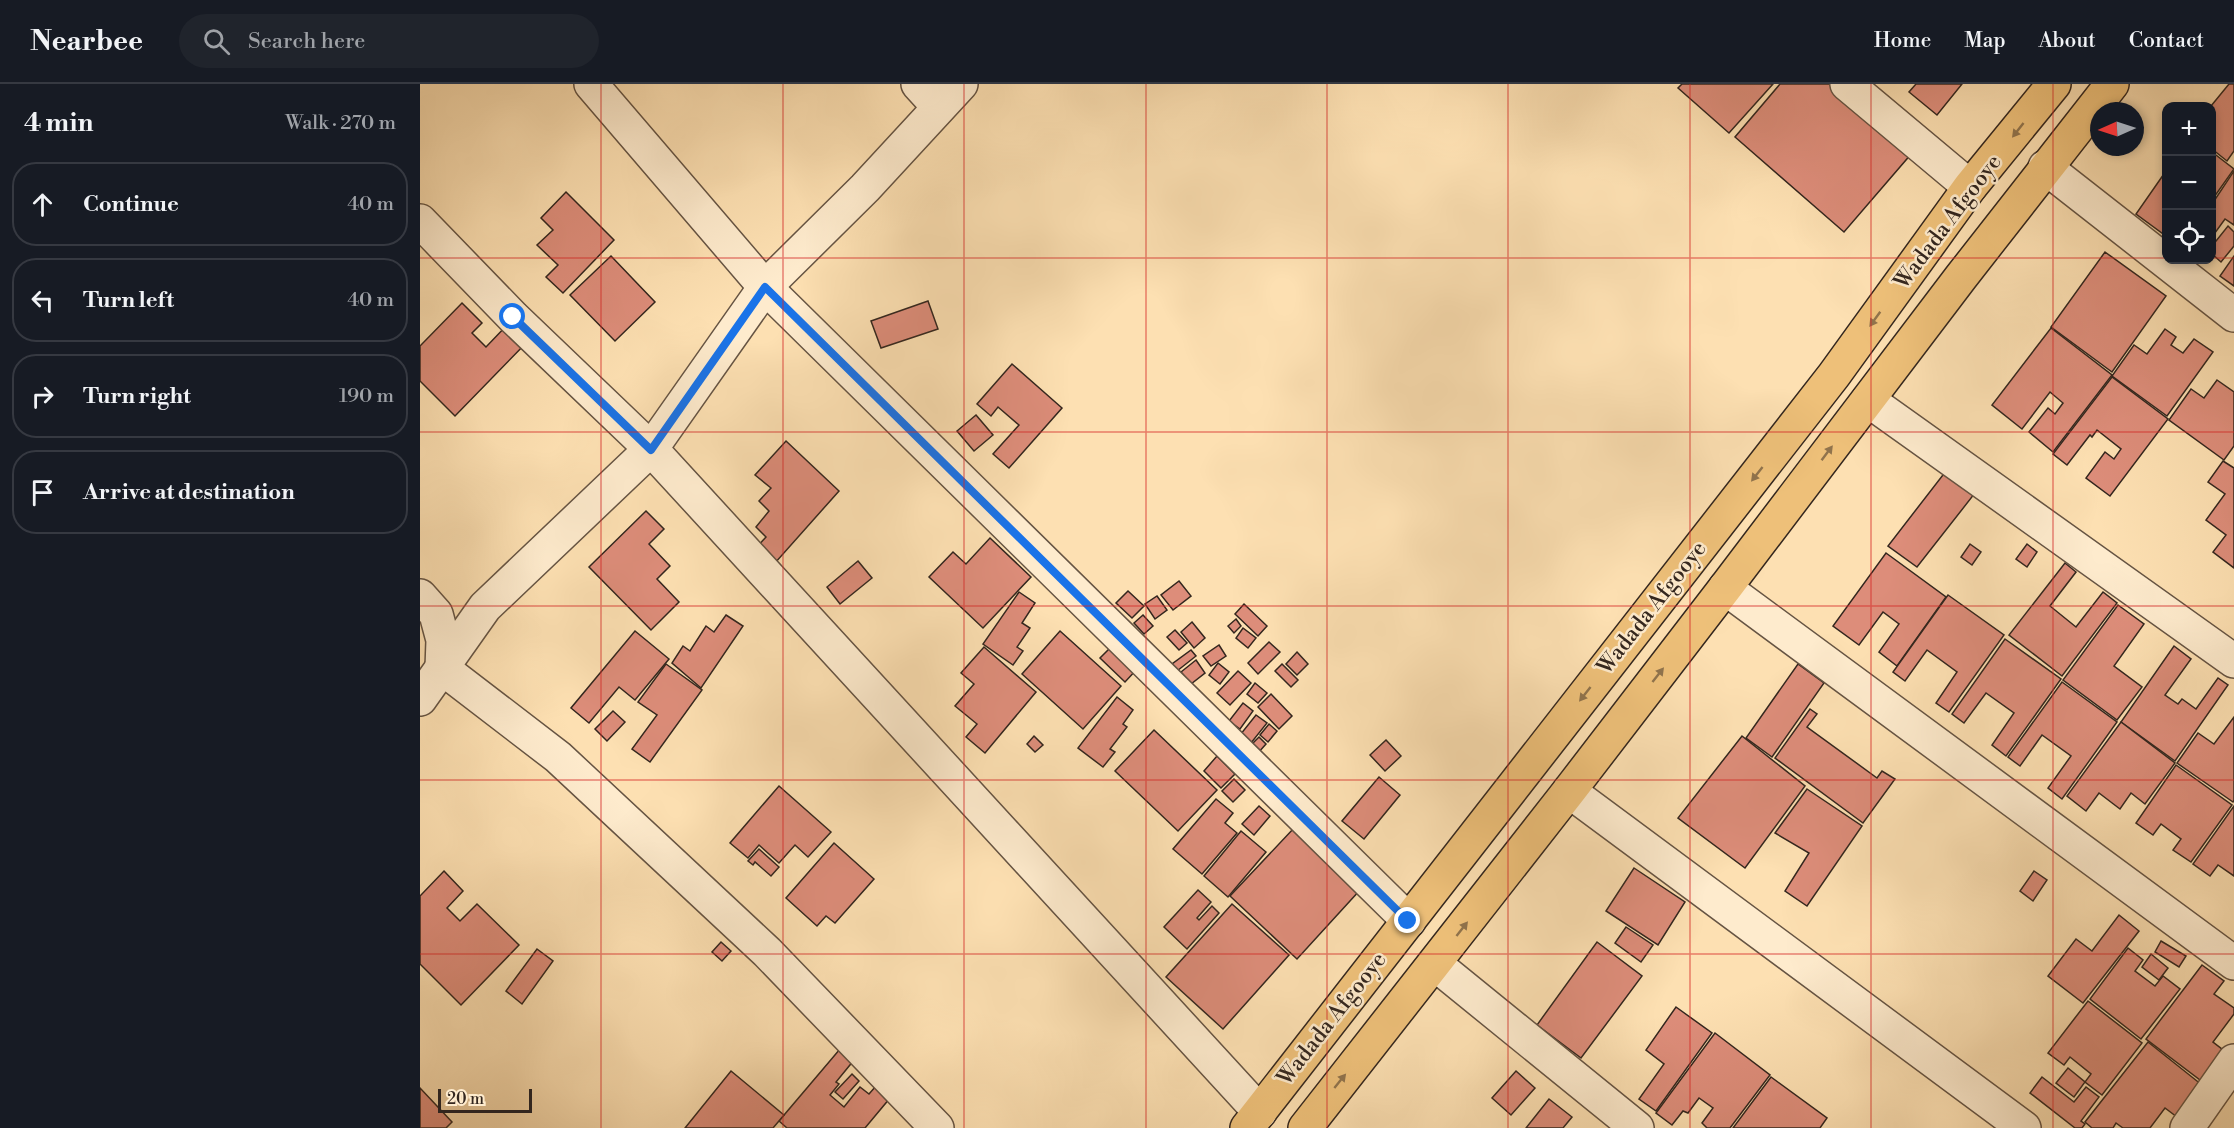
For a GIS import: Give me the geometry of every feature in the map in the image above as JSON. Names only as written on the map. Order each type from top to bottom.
[{"type":"highway","name":"Wadada Afgooye","points":[[1253,1120],[1833,375],[1970,187],[2054,84]]},
{"type":"highway","name":"Wadada Afgooye","points":[[1305,1128],[1569,791],[2045,167],[2112,84]]},
{"type":"street","points":[[591,84],[765,287],[1408,921]]},
{"type":"street","points":[[435,650],[485,607],[651,450],[765,287],[865,188],[928,96],[961,84]]},
{"type":"street","points":[[1847,84],[1970,187]]},
{"type":"street","points":[[2045,167],[2234,315]]},
{"type":"street","points":[[420,221],[513,317],[651,450],[1253,1120]]},
{"type":"street","points":[[1868,400],[2234,662]]},
{"type":"street","points":[[1725,588],[2234,963]]},
{"type":"street","points":[[420,596],[436,614],[435,650],[420,699]]},
{"type":"street","points":[[435,650],[558,757],[767,952],[937,1128]]},
{"type":"street","points":[[1569,791],[2024,1128]]},
{"type":"street","points":[[1435,964],[1637,1128]]},
{"type":"street","points":[[2187,1128],[2234,1061]]},
{"type":"building","points":[[1682,84],[1773,84],[1729,133],[1678,88]]},
{"type":"building","points":[[1780,84],[1833,84],[1912,153],[1844,232],[1735,137]]},
{"type":"building","points":[[1916,84],[1962,84],[1937,115],[1909,92]]},
{"type":"building","points":[[2229,84],[2234,84],[2234,151],[2227,161],[2216,152],[2214,102]]},
{"type":"building","points":[[2216,155],[2234,169],[2216,194]]},
{"type":"building","points":[[2234,171],[2234,225],[2225,219],[2216,231],[2216,210],[2216,198]]},
{"type":"building","points":[[2162,177],[2162,233],[2136,214]]},
{"type":"building","points":[[566,192],[614,240],[563,293],[546,277],[558,265],[537,245],[553,230],[541,218]]},
{"type":"building","points":[[2228,226],[2234,232],[2234,246],[2221,262],[2216,258],[2216,241]]},
{"type":"building","points":[[2105,252],[2166,296],[2112,372],[2051,327]]},
{"type":"building","points":[[611,256],[655,302],[615,341],[570,295]]},
{"type":"building","points":[[2234,256],[2234,286],[2220,276]]},
{"type":"building","points":[[928,301],[938,329],[881,348],[871,321]]},
{"type":"building","points":[[462,303],[482,323],[472,333],[486,347],[509,323],[528,341],[455,416],[420,381],[420,346]]},
{"type":"building","points":[[2051,328],[2112,375],[2053,452],[2029,432],[2048,408],[2055,414],[2063,403],[2050,392],[2022,429],[1992,405]]},
{"type":"building","points":[[2165,329],[2176,337],[2171,345],[2183,353],[2194,339],[2213,352],[2167,416],[2112,376],[2134,345],[2147,354]]},
{"type":"building","points":[[1012,364],[1062,408],[1009,468],[993,454],[1019,425],[998,407],[991,416],[977,404]]},
{"type":"building","points":[[2112,377],[2168,419],[2110,496],[2086,478],[2105,452],[2114,459],[2121,449],[2097,430],[2092,437],[2090,435],[2067,465],[2053,454]]},
{"type":"building","points":[[2217,380],[2234,392],[2234,446],[2224,460],[2169,420],[2191,389],[2204,398]]},
{"type":"building","points":[[976,415],[993,435],[974,451],[957,431]]},
{"type":"building","points":[[786,441],[839,491],[775,563],[757,547],[766,537],[756,527],[769,511],[759,501],[771,488],[755,475]]},
{"type":"building","points":[[2223,461],[2234,468],[2234,568],[2213,552],[2226,535],[2206,520],[2225,494],[2208,482]]},
{"type":"building","points":[[1946,471],[1975,493],[1917,567],[1888,546]]},
{"type":"building","points":[[646,511],[664,529],[649,544],[670,566],[657,579],[679,602],[651,630],[589,567]]},
{"type":"building","points":[[990,538],[1031,577],[983,628],[929,577],[953,552],[966,564]]},
{"type":"building","points":[[1970,544],[1981,552],[1972,565],[1961,557]]},
{"type":"building","points":[[2027,544],[2037,552],[2027,567],[2016,559]]},
{"type":"building","points":[[1886,553],[1946,597],[1897,666],[1879,652],[1899,624],[1883,612],[1859,645],[1833,626]]},
{"type":"building","points":[[858,561],[872,578],[840,604],[827,587]]},
{"type":"building","points":[[2065,563],[2076,572],[2050,606],[2076,627],[2103,592],[2117,603],[2062,676],[2009,635]]},
{"type":"building","points":[[1179,581],[1191,596],[1173,610],[1161,595]]},
{"type":"building","points":[[1128,591],[1144,606],[1132,618],[1116,603]]},
{"type":"building","points":[[1019,592],[1035,603],[1022,623],[1030,628],[1017,647],[1023,651],[1013,665],[983,644]]},
{"type":"building","points":[[1948,595],[2004,635],[1949,712],[1936,703],[1957,672],[1927,650],[1905,681],[1893,672]]},
{"type":"building","points":[[1157,596],[1167,610],[1155,619],[1145,604]]},
{"type":"building","points":[[1244,604],[1267,626],[1258,636],[1235,614]]},
{"type":"building","points":[[2118,605],[2144,624],[2114,666],[2142,687],[2117,720],[2063,680]]},
{"type":"building","points":[[726,615],[743,626],[701,688],[672,663],[683,646],[690,651],[706,626],[714,632]]},
{"type":"building","points":[[1143,615],[1153,626],[1144,634],[1134,623]]},
{"type":"building","points":[[1236,619],[1241,626],[1234,633],[1228,626]]},
{"type":"building","points":[[1192,622],[1205,638],[1194,648],[1181,632]]},
{"type":"building","points":[[1243,628],[1256,638],[1248,648],[1236,638]]},
{"type":"building","points":[[1175,630],[1187,643],[1179,650],[1167,637]]},
{"type":"building","points":[[635,631],[669,659],[635,700],[619,687],[589,723],[571,708]]},
{"type":"building","points":[[1060,631],[1121,686],[1083,729],[1022,674]]},
{"type":"building","points":[[2005,639],[2061,679],[2006,756],[1992,745],[2014,713],[1986,693],[1964,723],[1952,714]]},
{"type":"building","points":[[1269,642],[1280,652],[1258,674],[1248,663]]},
{"type":"building","points":[[1113,645],[1137,669],[1125,682],[1100,658]]},
{"type":"building","points":[[1219,645],[1226,656],[1211,666],[1203,656]]},
{"type":"building","points":[[2174,646],[2191,659],[2165,695],[2178,704],[2182,699],[2196,709],[2218,678],[2228,685],[2175,761],[2121,722]]},
{"type":"building","points":[[984,647],[1036,692],[985,753],[966,737],[977,724],[955,706],[974,684],[961,673]]},
{"type":"building","points":[[1191,650],[1196,656],[1177,671],[1172,664]]},
{"type":"building","points":[[1297,652],[1308,664],[1297,675],[1286,664]]},
{"type":"building","points":[[1196,660],[1205,673],[1191,684],[1181,672]]},
{"type":"building","points":[[1218,663],[1229,672],[1220,684],[1209,675]]},
{"type":"building","points":[[666,664],[702,690],[650,762],[632,749],[657,715],[638,702]]},
{"type":"building","points":[[1282,664],[1298,680],[1291,687],[1275,671]]},
{"type":"building","points":[[1798,664],[1824,683],[1772,757],[1746,738]]},
{"type":"building","points":[[1238,671],[1251,683],[1230,705],[1217,693]]},
{"type":"building","points":[[2062,682],[2117,722],[2062,799],[2048,788],[2071,756],[2042,735],[2020,766],[2008,757]]},
{"type":"building","points":[[1255,683],[1267,693],[1258,703],[1247,694]]},
{"type":"building","points":[[1271,694],[1292,716],[1279,729],[1258,707]]},
{"type":"building","points":[[1117,697],[1133,710],[1123,724],[1127,727],[1110,749],[1115,752],[1103,767],[1078,748]]},
{"type":"building","points":[[1243,703],[1253,711],[1240,729],[1229,721]]},
{"type":"building","points":[[1810,709],[1817,714],[1807,727],[1877,778],[1882,771],[1895,779],[1863,823],[1775,758]]},
{"type":"building","points":[[613,711],[625,722],[607,741],[595,729]]},
{"type":"building","points":[[1256,715],[1267,723],[1251,743],[1240,735]]},
{"type":"building","points":[[2234,717],[2233,802],[2177,763],[2198,733],[2214,744]]},
{"type":"building","points":[[2121,722],[2175,763],[2145,804],[2131,793],[2120,809],[2099,793],[2086,811],[2067,796]]},
{"type":"building","points":[[1269,724],[1277,731],[1268,742],[1260,735]]},
{"type":"building","points":[[1154,730],[1217,790],[1178,831],[1115,771]]},
{"type":"building","points":[[1034,736],[1043,745],[1035,752],[1027,744]]},
{"type":"building","points":[[1742,736],[1805,786],[1745,868],[1678,818]]},
{"type":"building","points":[[1259,737],[1266,744],[1258,753],[1250,746]]},
{"type":"building","points":[[1386,740],[1401,756],[1385,771],[1370,755]]},
{"type":"building","points":[[1217,756],[1235,774],[1221,788],[1204,771]]},
{"type":"building","points":[[2176,765],[2232,805],[2191,862],[2173,850],[2181,839],[2161,824],[2153,835],[2136,823]]},
{"type":"building","points":[[1379,777],[1400,795],[1364,839],[1342,821]]},
{"type":"building","points":[[1234,779],[1245,790],[1233,802],[1222,791]]},
{"type":"building","points":[[779,786],[831,832],[808,857],[795,845],[779,863],[759,845],[748,858],[730,843]]},
{"type":"building","points":[[1807,789],[1862,826],[1807,906],[1785,891],[1809,853],[1775,833]]},
{"type":"building","points":[[1216,799],[1233,813],[1225,823],[1237,833],[1202,874],[1173,849]]},
{"type":"building","points":[[1259,806],[1270,816],[1254,835],[1242,824]]},
{"type":"building","points":[[2234,806],[2234,876],[2218,865],[2210,876],[2193,864]]},
{"type":"building","points":[[1294,828],[1360,890],[1297,959],[1230,896]]},
{"type":"building","points":[[1241,831],[1266,852],[1228,897],[1204,876]]},
{"type":"building","points":[[834,843],[874,879],[835,923],[826,916],[817,926],[786,898]]},
{"type":"building","points":[[759,849],[779,867],[771,876],[755,862],[753,865],[748,861]]},
{"type":"building","points":[[1634,868],[1685,902],[1658,945],[1606,911]]},
{"type":"building","points":[[444,871],[463,891],[447,908],[460,921],[477,904],[519,945],[461,1005],[420,964],[420,896]]},
{"type":"building","points":[[2034,871],[2047,880],[2033,901],[2020,891]]},
{"type":"building","points":[[1198,890],[1211,902],[1197,918],[1199,920],[1212,906],[1219,913],[1187,949],[1164,927]]},
{"type":"building","points":[[1232,904],[1289,955],[1223,1029],[1166,977]]},
{"type":"building","points":[[2119,915],[2139,931],[2083,1003],[2048,976],[2076,939],[2092,951]]},
{"type":"building","points":[[1626,927],[1653,945],[1641,962],[1615,943]]},
{"type":"building","points":[[2161,941],[2186,956],[2179,967],[2155,952]]},
{"type":"building","points":[[721,942],[731,951],[722,961],[712,952]]},
{"type":"building","points":[[1597,942],[1642,976],[1581,1058],[1537,1025]]},
{"type":"building","points":[[2128,948],[2143,960],[2135,971],[2155,986],[2163,976],[2180,989],[2141,1039],[2090,999]]},
{"type":"building","points":[[537,949],[553,961],[522,1004],[506,991]]},
{"type":"building","points":[[2151,954],[2168,968],[2159,980],[2142,967]]},
{"type":"building","points":[[2202,965],[2224,981],[2214,994],[2234,1008],[2234,1014],[2213,1042],[2227,1053],[2204,1083],[2146,1039]]},
{"type":"building","points":[[2088,1001],[2142,1043],[2102,1095],[2085,1082],[2091,1074],[2070,1057],[2064,1065],[2048,1053]]},
{"type":"building","points":[[1676,1007],[1712,1033],[1656,1111],[1639,1099],[1664,1064],[1646,1050]]},
{"type":"building","points":[[1715,1033],[1770,1075],[1730,1128],[1707,1128],[1702,1123],[1713,1108],[1699,1098],[1688,1113],[1683,1111],[1672,1125],[1656,1113]]},
{"type":"building","points":[[2148,1042],[2202,1085],[2177,1117],[2165,1108],[2150,1128],[2123,1128],[2116,1123],[2113,1128],[2092,1128],[2085,1122]]},
{"type":"building","points":[[840,1049],[854,1060],[836,1082],[839,1084],[830,1095],[844,1107],[860,1087],[869,1094],[876,1086],[890,1098],[865,1128],[787,1128],[779,1121]]},
{"type":"building","points":[[2068,1068],[2085,1082],[2074,1097],[2056,1083]]},
{"type":"building","points":[[731,1071],[784,1115],[773,1128],[685,1128]]},
{"type":"building","points":[[1516,1071],[1535,1088],[1511,1115],[1492,1098]]},
{"type":"building","points":[[852,1074],[859,1081],[843,1099],[835,1092]]},
{"type":"building","points":[[1771,1077],[1827,1118],[1820,1128],[1733,1128]]},
{"type":"building","points":[[2042,1077],[2074,1102],[2086,1087],[2099,1097],[2081,1121],[2085,1124],[2082,1128],[2075,1128],[2030,1093]]},
{"type":"building","points":[[420,1088],[452,1122],[446,1128],[420,1128]]},
{"type":"building","points":[[1549,1099],[1572,1117],[1563,1128],[1526,1128]]},
{"type":"route","points":[[513,317],[651,450],[765,287],[1408,921]]}]
